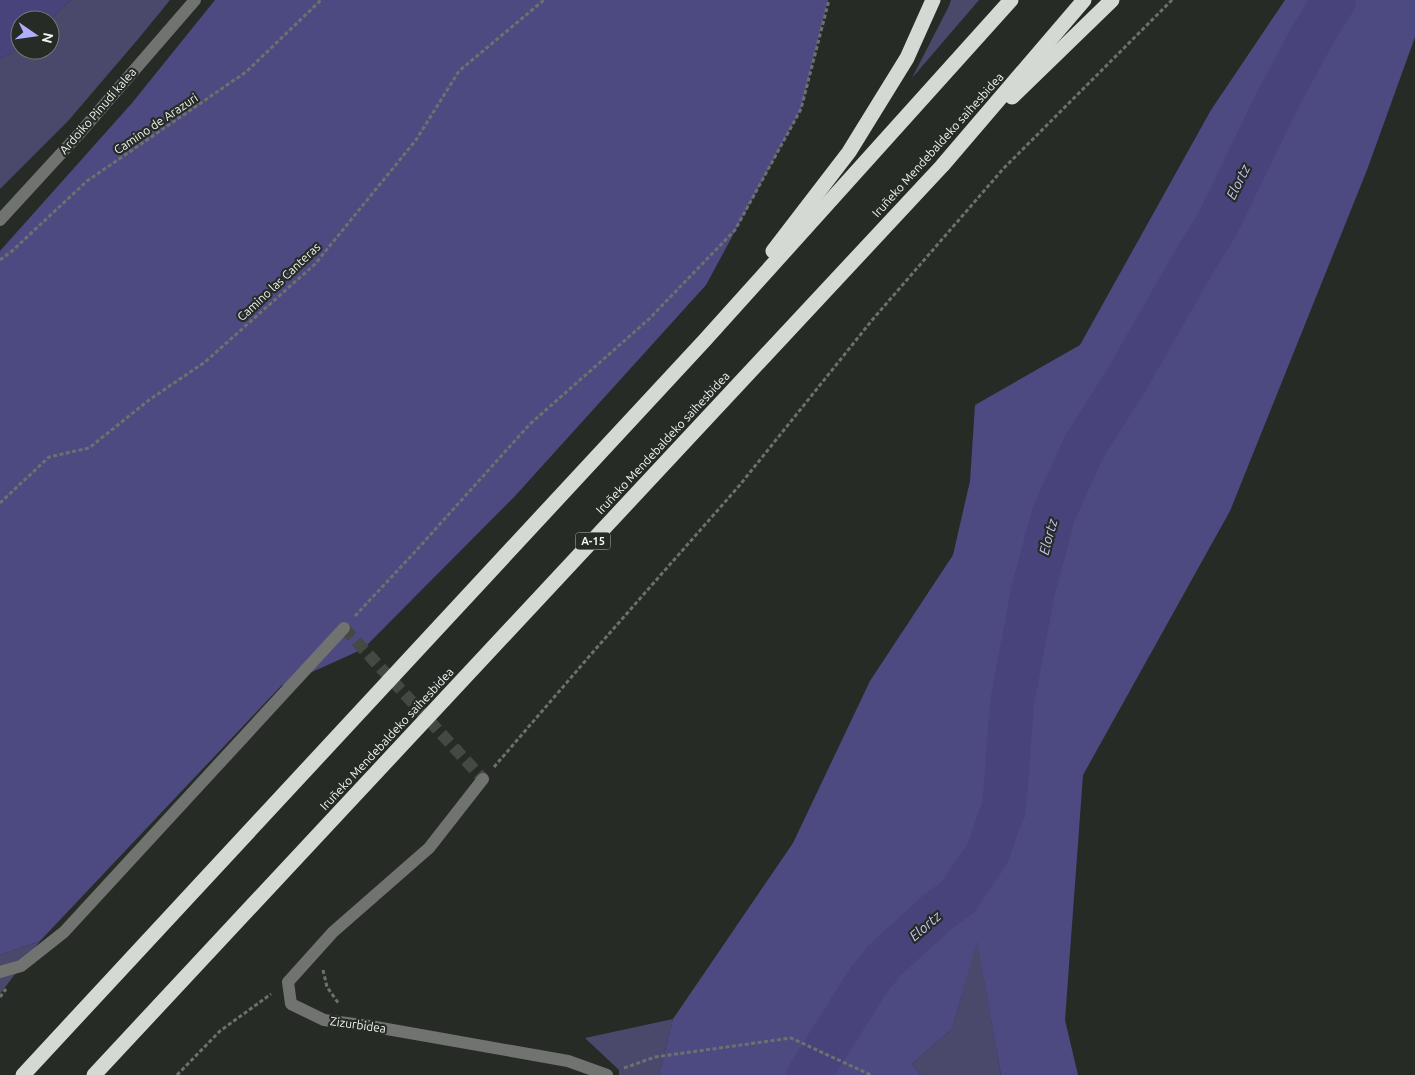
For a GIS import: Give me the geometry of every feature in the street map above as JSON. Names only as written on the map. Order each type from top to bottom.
[{"type":"highway","points":[[704,341],[848,152],[907,58],[933,0]]},
{"type":"highway","points":[[24,1075],[704,341],[1010,0]]},
{"type":"highway","name":"Iruñeko Mendebaldeko saihesbidea","points":[[94,1075],[942,166],[1084,0]]},
{"type":"highway","points":[[942,166],[1112,0]]},
{"type":"street","name":"Ardoiko Pinudi kalea","points":[[0,220],[79,134],[195,0]]},
{"type":"street","points":[[0,972],[21,966],[64,932],[344,628]]},
{"type":"street","points":[[288,982],[333,932],[429,848],[483,779]]},
{"type":"street","name":"Zizurbidea","points":[[288,982],[291,1004],[324,1020],[568,1061],[607,1075]]},
{"type":"path","name":"Camino de Arazuri","points":[[0,260],[87,181],[246,72],[321,0]]},
{"type":"path","name":"Camino las Canteras","points":[[0,503],[49,457],[89,448],[149,400],[205,362],[316,264],[416,140],[459,71],[544,0]]},
{"type":"path","points":[[344,628],[530,424],[649,319],[735,230],[800,109],[829,0]]},
{"type":"path","points":[[483,779],[739,486],[872,318],[1002,169],[1172,0]]},
{"type":"path","points":[[323,969],[327,987],[340,1006]]},
{"type":"path","points":[[177,1075],[220,1031],[288,982]]},
{"type":"path","points":[[607,1075],[655,1058],[791,1038],[871,1075]]},
{"type":"shaded area","points":[[0,0],[71,0],[60,10],[10,10],[10,54],[0,58]]},
{"type":"shaded area","points":[[71,0],[170,0],[68,121],[0,189],[0,58],[10,54],[10,60],[60,60],[60,10]]},
{"type":"shaded area","points":[[215,0],[828,0],[801,109],[706,285],[515,496],[363,649],[281,686],[40,941],[0,955],[0,251],[132,103]]},
{"type":"shaded area","points":[[951,0],[979,0],[912,78],[949,6]]},
{"type":"shaded area","points":[[1285,0],[1415,0],[1415,37],[1367,170],[1230,511],[1083,775],[1065,1020],[1078,1075],[1001,1075],[977,942],[952,1029],[912,1064],[921,1075],[659,1075],[673,1019],[793,843],[870,681],[953,555],[970,481],[975,405],[1080,345],[1211,110]]},
{"type":"shaded area","points":[[977,940],[1001,1075],[921,1075],[912,1064],[952,1029]]},
{"type":"shaded area","points":[[40,941],[0,994],[0,955]]},
{"type":"shaded area","points":[[673,1019],[659,1075],[619,1075],[619,1070],[585,1038]]},
{"type":"waterway","name":"Elortz","points":[[809,1075],[868,981],[885,960],[940,910],[958,897],[988,853],[1004,810],[1012,703],[1033,591],[1054,513],[1084,447],[1127,379],[1217,225],[1276,103],[1312,36],[1334,0]]},
{"type":"tunnel","points":[[344,628],[483,779]]}]
